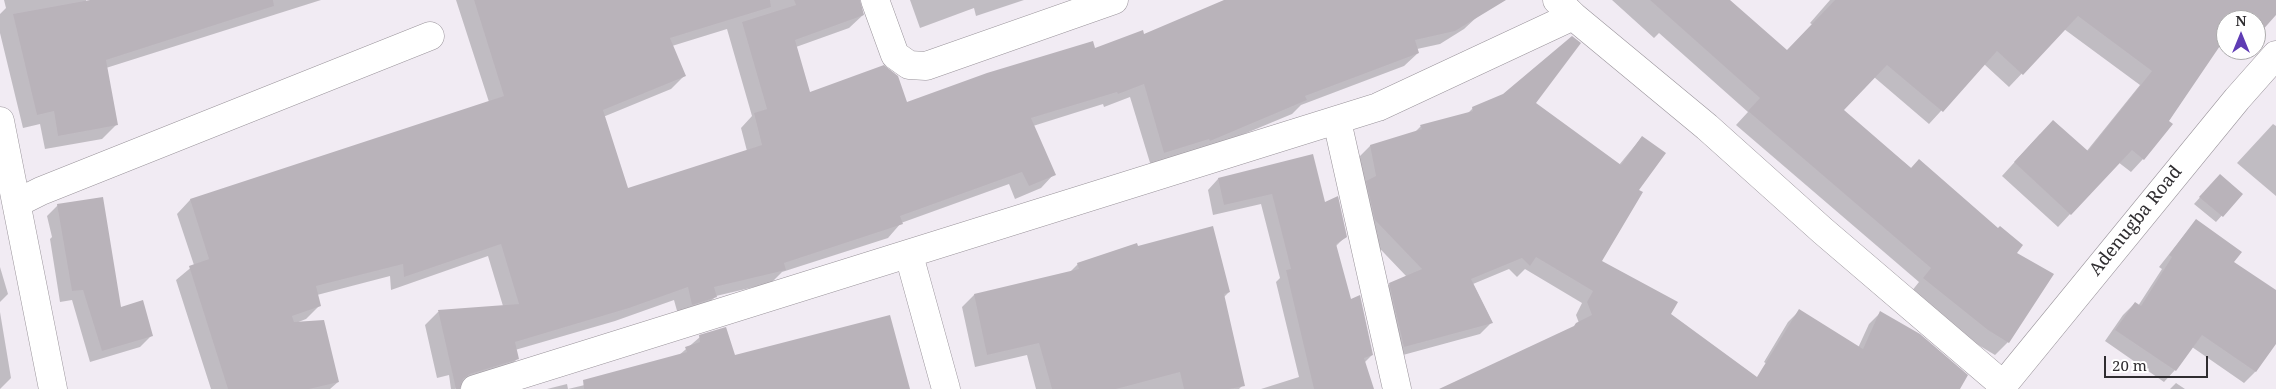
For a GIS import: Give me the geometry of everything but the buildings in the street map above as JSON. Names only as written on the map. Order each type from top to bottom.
[{"type":"street","points":[[875,0],[895,55],[909,65],[926,66],[1114,0]]},
{"type":"street","points":[[475,389],[1378,107],[1565,8],[1707,127],[2001,386]]},
{"type":"street","points":[[17,203],[41,191],[430,36]]},
{"type":"street","name":"Adenugba Road","points":[[2001,386],[2231,106],[2276,56]]},
{"type":"street","points":[[0,121],[52,389]]},
{"type":"street","points":[[1337,121],[1397,389]]},
{"type":"street","points":[[909,255],[946,389]]}]
